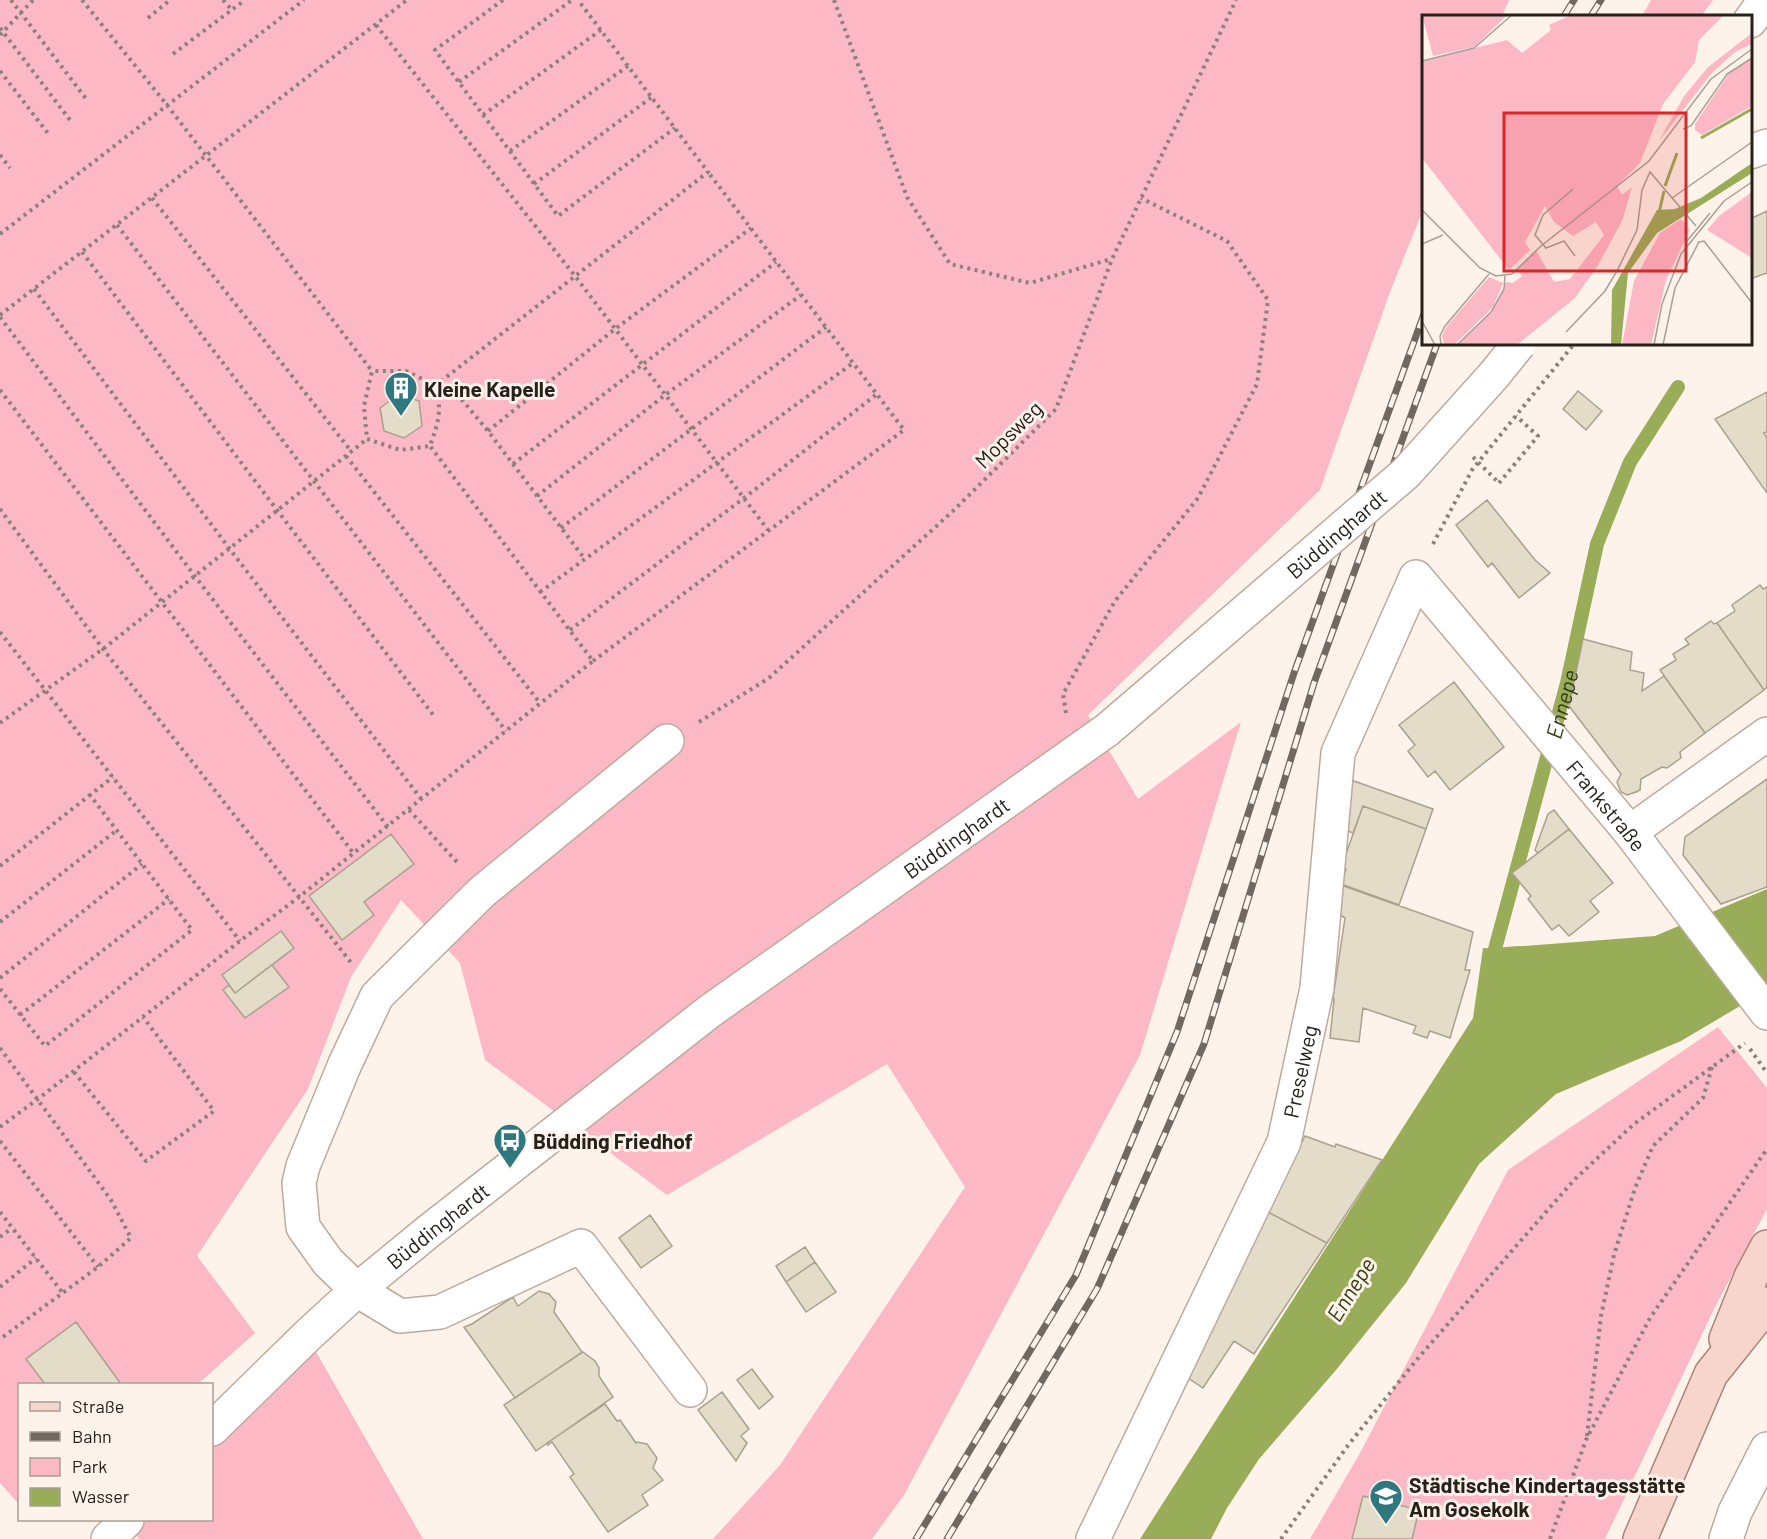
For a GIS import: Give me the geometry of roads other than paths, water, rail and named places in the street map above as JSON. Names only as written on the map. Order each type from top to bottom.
[{"type":"main road","points":[[1640,1539],[1751,1277],[1767,1247]]},
{"type":"main road","points":[[1711,1374],[1767,1305]]},
{"type":"street","points":[[1752,18],[1765,0]]},
{"type":"street","points":[[1752,151],[1767,146]]},
{"type":"street","name":"Büddinghardt","points":[[213,1428],[357,1290],[429,1231],[711,1011],[1107,730],[1406,473],[1518,345]]},
{"type":"street","name":"Frankstraße","points":[[1416,577],[1630,832],[1686,906],[1760,1025]]},
{"type":"street","name":"Preselweg","points":[[1093,1539],[1284,1142],[1317,988],[1338,753],[1416,577]]},
{"type":"street","points":[[1630,832],[1767,734]]},
{"type":"street","points":[[667,741],[482,892],[377,996],[328,1105],[303,1166],[299,1184],[303,1227],[328,1262],[357,1290],[400,1316],[440,1312],[581,1246],[690,1390]]},
{"type":"street","points":[[1726,1539],[1735,1512],[1767,1449]]},
{"type":"street","points":[[108,1539],[126,1521]]},
{"type":"water","points":[[1767,889],[1767,990],[1681,1041],[1556,1094],[1479,1164],[1406,1283],[1336,1370],[1259,1459],[1227,1508],[1211,1539],[1140,1539],[1473,1018],[1483,948],[1655,936]]},
{"type":"waterway","name":"Ennepe","points":[[1497,968],[1495,949],[1567,683],[1597,544],[1630,462],[1678,387]]},
{"type":"railway","points":[[1565,15],[1574,0]]},
{"type":"railway","points":[[1592,15],[1601,0]]},
{"type":"railway","points":[[916,1539],[1076,1275],[1177,1032],[1294,673],[1422,320]]},
{"type":"railway","points":[[947,1539],[1097,1289],[1204,1044],[1314,683],[1437,345]]},
{"type":"place","name":"Kleine Kapelle","points":[[401,417]]},
{"type":"place","name":"Büdding Friedhof","points":[[510,1169]]},
{"type":"place","name":"Städtische Kindertagesstätte Am Gosekolk","points":[[1386,1525]]}]
